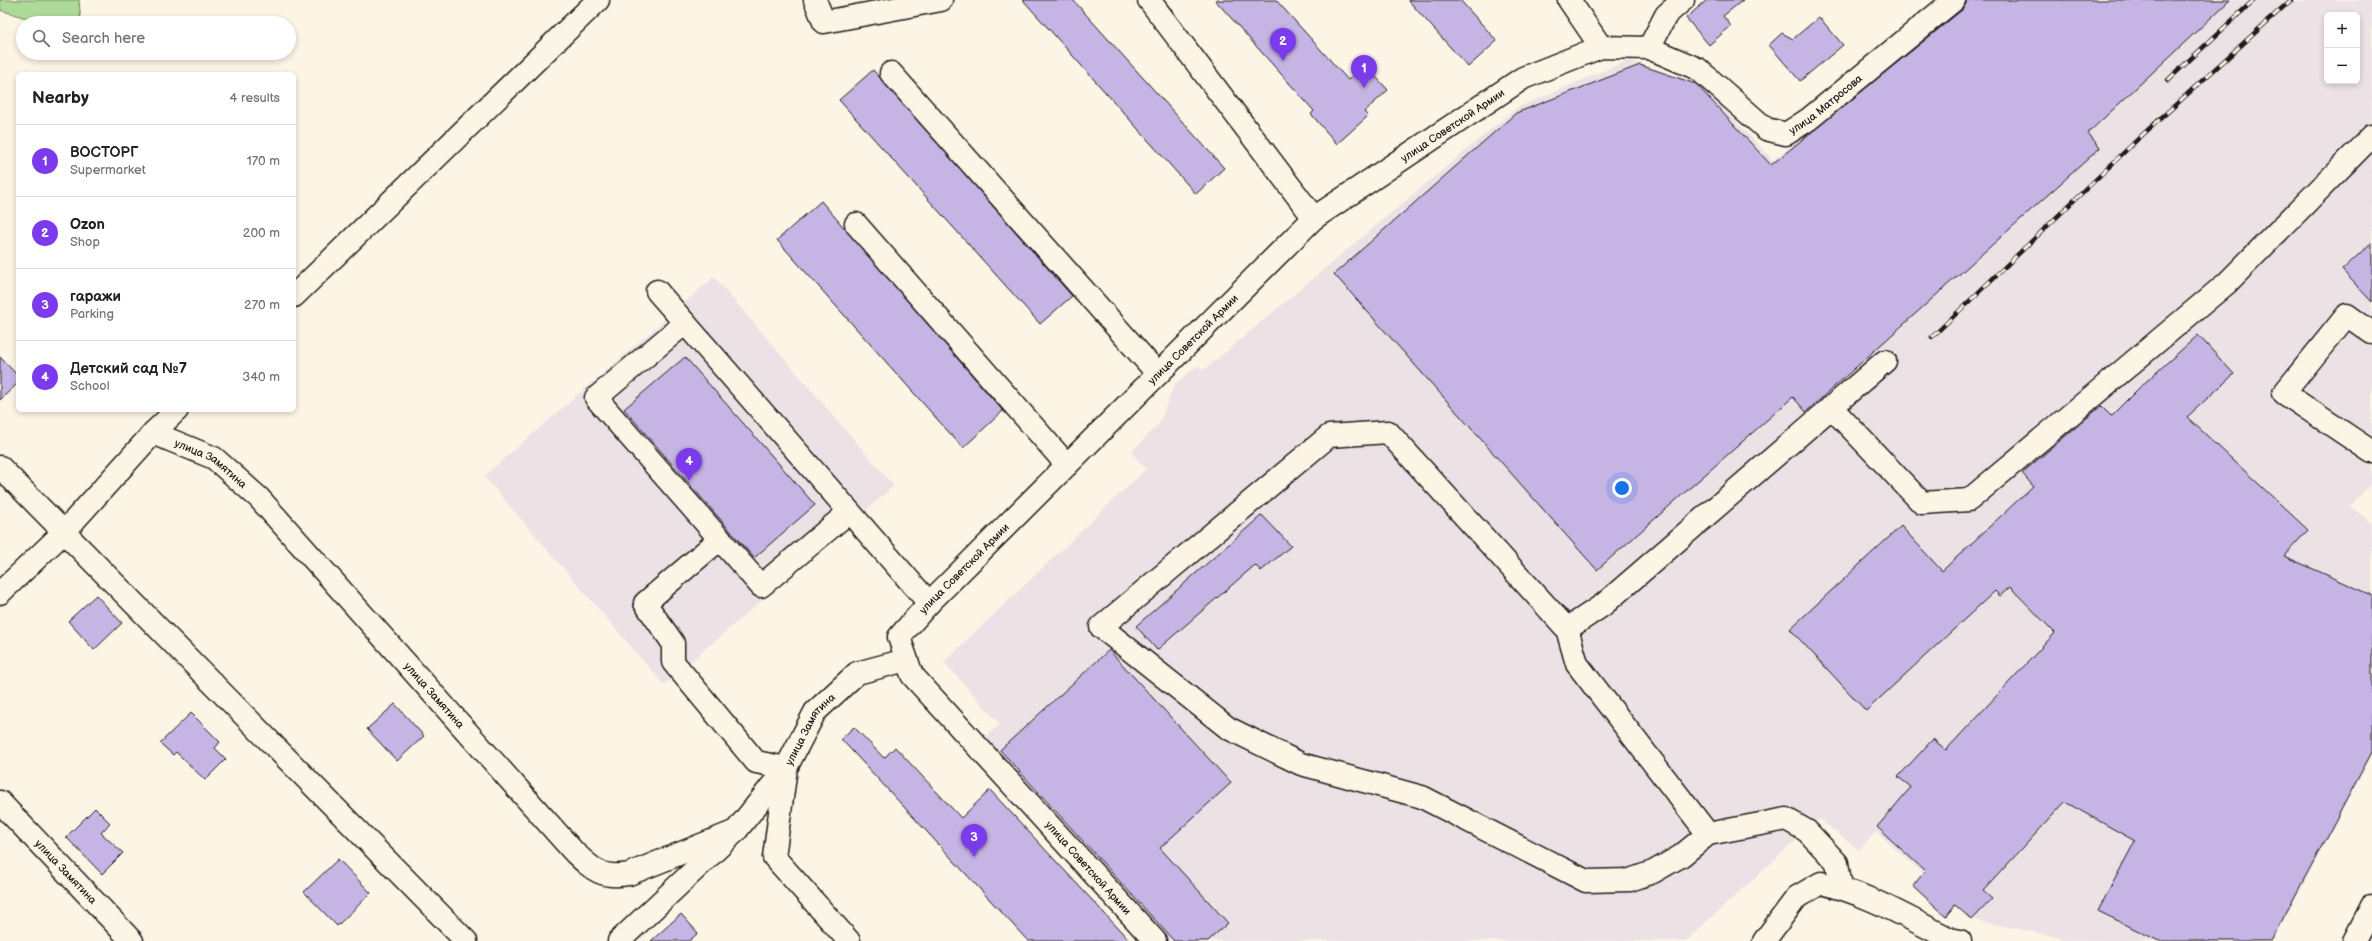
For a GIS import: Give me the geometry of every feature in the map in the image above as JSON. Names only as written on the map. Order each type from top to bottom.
[{"type":"street","points":[[296,294],[598,0]]},
{"type":"street","points":[[815,0],[824,22],[941,0]]},
{"type":"street","points":[[1149,0],[1314,218]]},
{"type":"street","points":[[1568,0],[1600,47]]},
{"type":"street","points":[[1649,48],[1666,15],[1683,0]]},
{"type":"street","name":"улица Матросова","points":[[1649,48],[1698,69],[1766,129],[1786,134],[1809,119],[1954,0]]},
{"type":"street","name":"улица Советской Армии","points":[[1155,941],[912,675],[899,637],[928,603],[1314,218],[1523,78],[1600,47],[1649,48]]},
{"type":"street","points":[[891,74],[1158,374]]},
{"type":"street","points":[[1831,407],[1922,504],[1969,500],[2227,283],[2372,136]]},
{"type":"street","points":[[856,224],[1067,465]]},
{"type":"street","points":[[657,291],[928,603]]},
{"type":"street","points":[[2372,333],[2347,314],[2284,393],[2372,452]]},
{"type":"street","points":[[685,324],[596,398],[761,586],[849,512]]},
{"type":"street","points":[[1567,629],[1603,605],[1885,361]]},
{"type":"street","points":[[0,593],[64,533],[153,433],[175,412]]},
{"type":"street","points":[[1708,834],[1577,664],[1567,629],[1388,432],[1329,436],[1101,627],[1228,728],[1301,764],[1422,797],[1586,881],[1630,880],[1653,872],[1681,856],[1708,834],[1786,819],[1807,831],[1837,863],[1841,888]]},
{"type":"street","name":"улица Замятина","points":[[153,433],[214,458],[259,498],[574,852],[592,870],[612,877],[629,874],[736,831]]},
{"type":"street","points":[[0,467],[466,941]]},
{"type":"street","points":[[720,539],[645,603],[674,643],[673,662],[756,762],[786,768],[774,857],[849,941]]},
{"type":"street","name":"улица Замятина","points":[[619,941],[736,831],[786,768],[815,712],[857,673],[906,660]]},
{"type":"street","name":"улица Замятина","points":[[0,802],[132,941]]},
{"type":"street","points":[[1764,941],[1797,897],[1821,883],[1841,888],[1868,898],[1950,939],[1960,941]]},
{"type":"street","points":[[2354,941],[2372,906]]},
{"type":"shaded area","points":[[1971,0],[2372,0],[2372,483],[2350,506],[2372,523],[2372,755],[2273,941],[2067,941],[2049,935],[1977,921],[1876,832],[1859,850],[1819,819],[1686,941],[1170,941],[983,739],[1000,724],[944,662],[1146,469],[1131,452],[1159,424],[1175,384],[1198,365],[1204,370],[1516,108],[1629,60],[1699,83],[1773,160]]},
{"type":"shaded area","points":[[714,277],[894,486],[664,685],[484,476]]},
{"type":"green space","points":[[0,0],[79,0],[80,16],[20,16],[0,10]]},
{"type":"building","points":[[1023,0],[1073,0],[1224,168],[1196,194]]},
{"type":"building","points":[[1215,0],[1276,0],[1348,80],[1365,65],[1388,90],[1364,112],[1368,116],[1337,144],[1311,114],[1314,111]]},
{"type":"building","points":[[1408,0],[1460,0],[1497,41],[1468,67]]},
{"type":"building","points":[[1707,0],[1743,0],[1723,16],[1731,26],[1709,45],[1686,18]]},
{"type":"building","points":[[1968,0],[2230,0],[2088,133],[2100,148],[1806,412],[1793,397],[1597,570],[1334,274],[1516,113],[1640,65],[1696,84],[1771,165],[1962,10]]},
{"type":"building","points":[[1819,17],[1843,45],[1800,81],[1769,45],[1782,33],[1793,39]]},
{"type":"building","points":[[873,70],[1072,296],[1040,324],[839,100]]},
{"type":"building","points":[[821,201],[1003,411],[963,448],[777,240]]},
{"type":"building","points":[[2372,242],[2372,302],[2342,270]]},
{"type":"building","points":[[2198,335],[2234,374],[2187,417],[2308,530],[2284,556],[2372,595],[2372,752],[2271,941],[2159,941],[2098,911],[2135,841],[2065,802],[1983,891],[1992,899],[1972,920],[1955,905],[1946,916],[1913,886],[1925,871],[1877,827],[1911,787],[1898,777],[1933,739],[1946,750],[2055,633],[2010,587],[2000,596],[1995,591],[1866,711],[1790,629],[1901,526],[1942,571],[2033,486],[2022,473],[2101,406],[2111,416],[2140,387]]},
{"type":"building","points":[[0,357],[16,374],[16,385],[0,400]]},
{"type":"building","points":[[685,357],[815,505],[754,558],[624,409]]},
{"type":"building","points":[[1262,515],[1291,546],[1261,571],[1255,565],[1157,650],[1136,626]]},
{"type":"building","points":[[96,595],[122,623],[94,650],[68,621]]},
{"type":"building","points":[[1109,650],[1231,783],[1160,848],[1228,923],[1208,941],[1174,941],[1000,750]]},
{"type":"building","points":[[395,704],[424,736],[397,761],[367,729]]},
{"type":"building","points":[[191,713],[220,742],[215,748],[226,759],[205,780],[176,752],[173,755],[160,743]]},
{"type":"building","points":[[854,727],[884,758],[895,747],[961,818],[990,790],[1130,941],[1028,941],[841,739]]},
{"type":"building","points":[[95,808],[110,823],[101,833],[123,853],[102,874],[66,837]]},
{"type":"building","points":[[338,859],[371,893],[337,926],[304,892]]},
{"type":"building","points":[[681,914],[698,933],[689,941],[651,941]]},
{"type":"railway","points":[[2168,80],[2254,0]]},
{"type":"railway","points":[[1932,337],[2139,138],[2291,0]]},
{"type":"place","name":"Ozon","points":[[1283,61]]},
{"type":"place","name":"ВОСТОРГ","points":[[1364,88]]},
{"type":"place","name":"Детский сад №7","points":[[689,481]]},
{"type":"place","name":"гаражи","points":[[974,857]]}]
